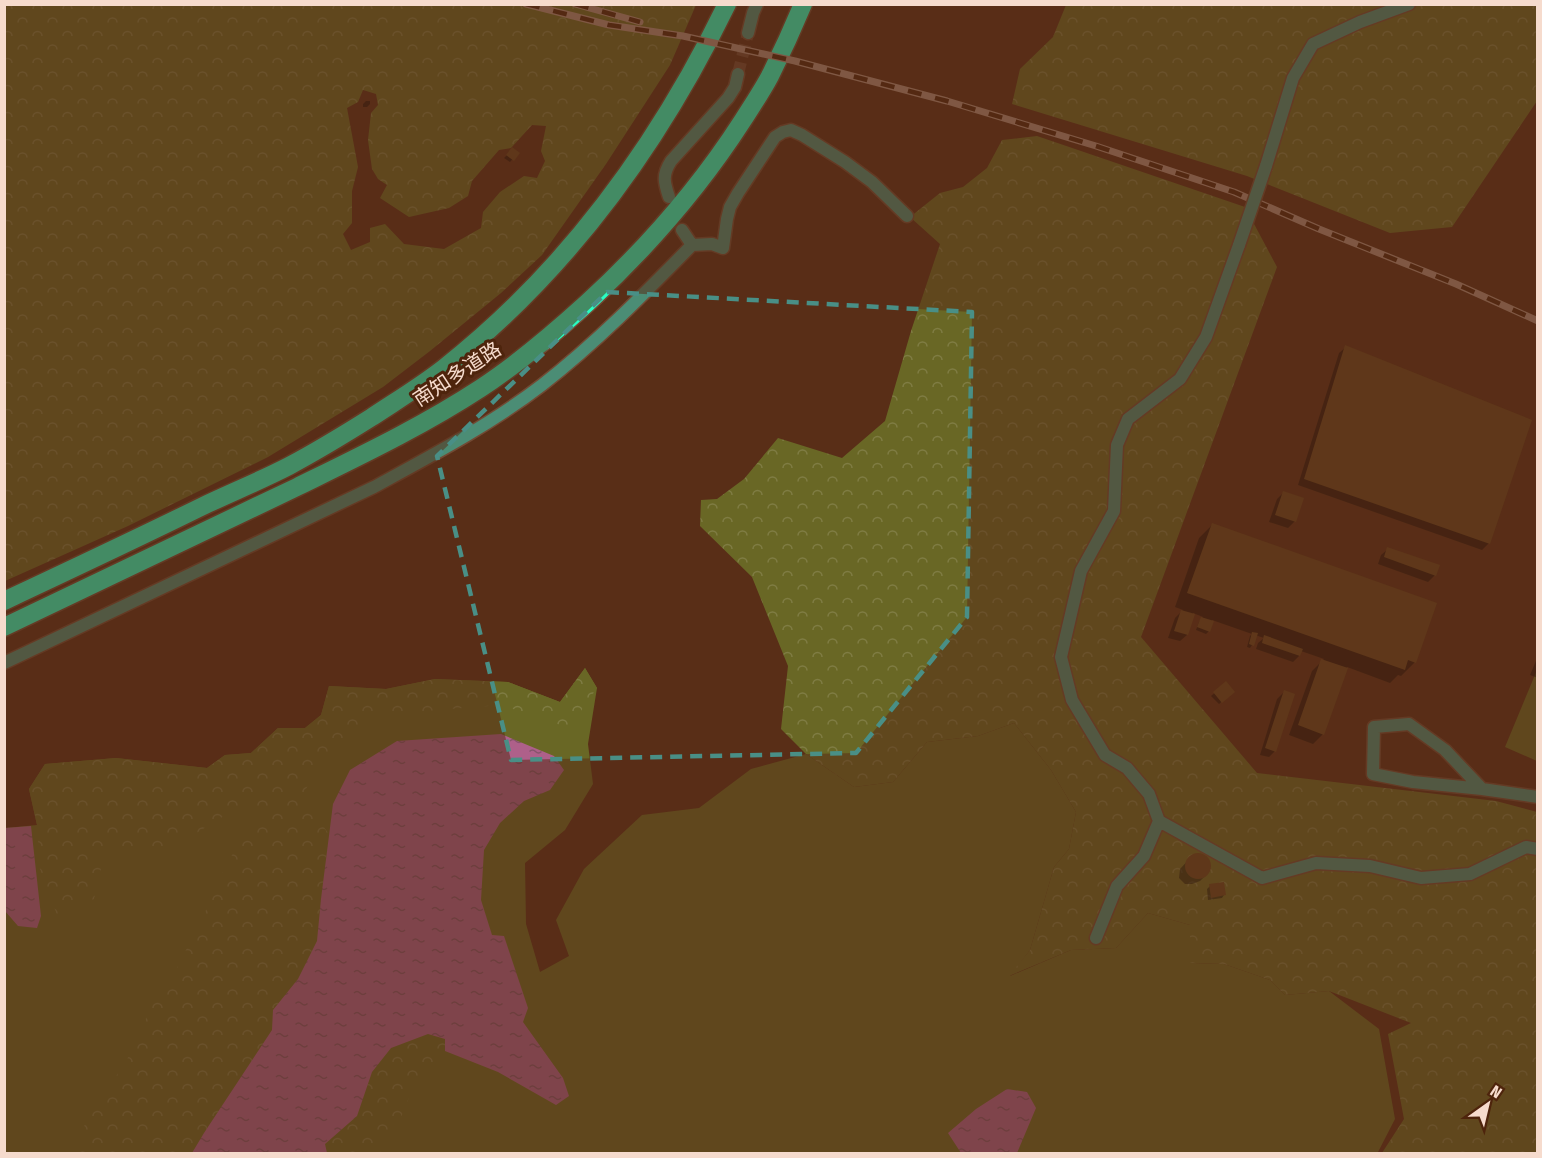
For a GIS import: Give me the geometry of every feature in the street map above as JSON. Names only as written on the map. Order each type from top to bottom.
[{"type":"highway","name":"南知多道路","points":[[4,601],[288,466],[398,400],[443,369],[524,297],[565,254],[603,207],[668,112],[727,4]]},
{"type":"highway","name":"南知多道路","points":[[4,627],[384,444],[483,387],[525,356],[624,269],[664,227],[699,184],[725,148],[769,78],[803,4]]},
{"type":"street","points":[[747,33],[757,4]]},
{"type":"street","points":[[1409,4],[1358,22],[1313,44],[1293,78],[1266,166],[1206,337],[1180,379],[1128,419],[1117,446],[1114,511],[1081,571],[1061,657],[1072,700],[1105,754],[1127,768],[1149,794],[1159,821],[1262,878],[1316,862],[1370,866],[1421,878],[1470,874],[1526,847],[1538,849]]},
{"type":"street","points":[[669,197],[664,176],[666,168],[728,98],[735,87],[738,74]]},
{"type":"street","points":[[4,663],[374,487],[434,455],[494,418],[565,366],[634,304],[692,244],[712,244],[723,249],[730,207],[776,137],[783,132],[791,130],[802,135],[844,162],[872,183],[907,216]]},
{"type":"street","points":[[682,230],[692,244]]},
{"type":"street","points":[[1482,789],[1445,750],[1409,724],[1374,727],[1373,774],[1413,782],[1538,797]]},
{"type":"street","points":[[1096,938],[1117,886],[1144,856],[1159,821]]},
{"type":"highlighted area","points":[[607,292],[972,312],[967,617],[856,753],[511,760],[437,456]]},
{"type":"green space","points":[[4,5],[696,5],[670,65],[606,164],[542,255],[501,293],[383,387],[268,457],[128,526],[5,581]],"holes":[[[363,90],[376,94],[378,105],[371,113],[368,140],[372,169],[378,179],[387,185],[380,198],[409,217],[449,208],[468,196],[472,181],[499,150],[511,148],[532,125],[546,126],[541,151],[545,161],[537,178],[524,176],[500,192],[483,212],[481,228],[444,249],[404,244],[385,224],[370,228],[370,242],[351,250],[343,234],[352,223],[352,191],[358,167],[347,108],[358,102]]]},
{"type":"green space","points":[[1066,5],[1537,5],[1537,101],[1452,227],[1390,233],[1247,176],[1012,104],[1020,69],[1053,37]]},
{"type":"green space","points":[[1037,136],[1245,207],[1277,267],[1141,637],[1257,773],[1496,801],[1537,812],[1537,1153],[1382,1153],[1404,1119],[1388,1034],[1411,1023],[1329,991],[1285,995],[1270,980],[1224,964],[1190,963],[1190,925],[1148,913],[1116,948],[1071,950],[1009,976],[1030,950],[1054,867],[1069,849],[1076,812],[1051,770],[1014,723],[978,736],[927,742],[893,782],[854,787],[806,754],[781,729],[788,666],[752,577],[700,526],[701,500],[717,499],[744,479],[778,438],[842,458],[885,421],[911,331],[940,244],[910,217],[940,193],[963,187],[987,168],[1002,140]]},
{"type":"green space","points":[[585,668],[597,688],[588,744],[593,784],[565,830],[525,863],[526,924],[540,972],[569,956],[556,920],[584,869],[642,815],[699,808],[751,769],[806,754],[854,787],[893,782],[927,742],[978,736],[1014,723],[1051,770],[1076,812],[1069,849],[1054,867],[1030,950],[1010,976],[1071,950],[1116,948],[1148,913],[1190,925],[1191,963],[1224,964],[1270,980],[1285,995],[1329,991],[1379,1029],[1395,1119],[1377,1154],[5,1154],[5,828],[37,825],[29,789],[45,764],[116,758],[207,768],[225,755],[251,753],[278,728],[305,728],[321,715],[329,686],[386,689],[435,679],[508,682],[560,702]]},
{"type":"green space","points":[[585,668],[597,688],[569,728],[501,705],[388,714],[333,745],[301,797],[329,834],[317,941],[298,979],[273,1010],[272,1030],[192,1153],[70,1153],[77,1137],[138,1042],[154,995],[177,968],[226,865],[256,816],[240,806],[190,837],[154,851],[116,845],[103,860],[94,899],[57,915],[40,869],[37,825],[29,789],[45,764],[116,758],[207,768],[225,755],[251,753],[278,728],[305,728],[321,715],[329,686],[386,689],[435,679],[508,682],[560,702]]},
{"type":"green space","points":[[1537,670],[1538,761],[1505,747]]},
{"type":"green space","points":[[429,1034],[445,1039],[445,1051],[431,1072],[410,1095],[399,1122],[380,1153],[327,1153],[325,1144],[357,1116],[372,1072],[391,1048]]},
{"type":"water","points":[[501,734],[554,756],[564,770],[550,790],[524,801],[500,823],[484,850],[481,900],[492,935],[504,936],[528,1008],[523,1022],[563,1078],[569,1096],[556,1105],[498,1072],[445,1051],[445,1039],[428,1034],[391,1048],[372,1072],[357,1116],[325,1144],[327,1153],[192,1153],[272,1030],[273,1010],[298,979],[317,941],[333,804],[350,770],[397,741]]},
{"type":"water","points":[[31,826],[41,916],[37,928],[18,926],[5,911],[5,828]]},
{"type":"water","points":[[1007,1089],[1027,1092],[1036,1108],[1017,1153],[961,1153],[948,1133],[976,1109]]},
{"type":"building","points":[[512,147],[520,153],[514,161],[506,155]]},
{"type":"building","points":[[1345,345],[1532,420],[1490,544],[1304,479]]},
{"type":"building","points":[[1283,491],[1304,498],[1296,522],[1275,515]]},
{"type":"building","points":[[1212,523],[1437,603],[1416,663],[1408,660],[1405,670],[1187,593]]},
{"type":"building","points":[[1387,547],[1440,565],[1436,576],[1384,557]]},
{"type":"building","points":[[1181,610],[1195,614],[1188,635],[1174,631]]},
{"type":"building","points":[[1201,617],[1214,621],[1210,632],[1197,627]]},
{"type":"building","points":[[1252,632],[1258,633],[1254,646],[1249,644]]},
{"type":"building","points":[[1264,635],[1303,649],[1300,656],[1262,643]]},
{"type":"building","points":[[1321,659],[1348,668],[1324,735],[1298,725]]},
{"type":"building","points":[[1226,681],[1235,692],[1222,703],[1213,692]]},
{"type":"building","points":[[1284,690],[1295,694],[1276,752],[1265,748]]},
{"type":"building","points":[[1198,853],[1207,857],[1211,866],[1207,875],[1198,879],[1189,875],[1185,866],[1189,857]]},
{"type":"building","points":[[1224,882],[1226,895],[1211,898],[1209,884]]},
{"type":"tunnel","points":[[738,74],[748,33]]},
{"type":"railway","points":[[526,4],[609,25],[683,36],[795,61],[947,101],[1096,146],[1234,192],[1456,284],[1538,321]]},
{"type":"railway","points":[[575,4],[640,22]]}]
